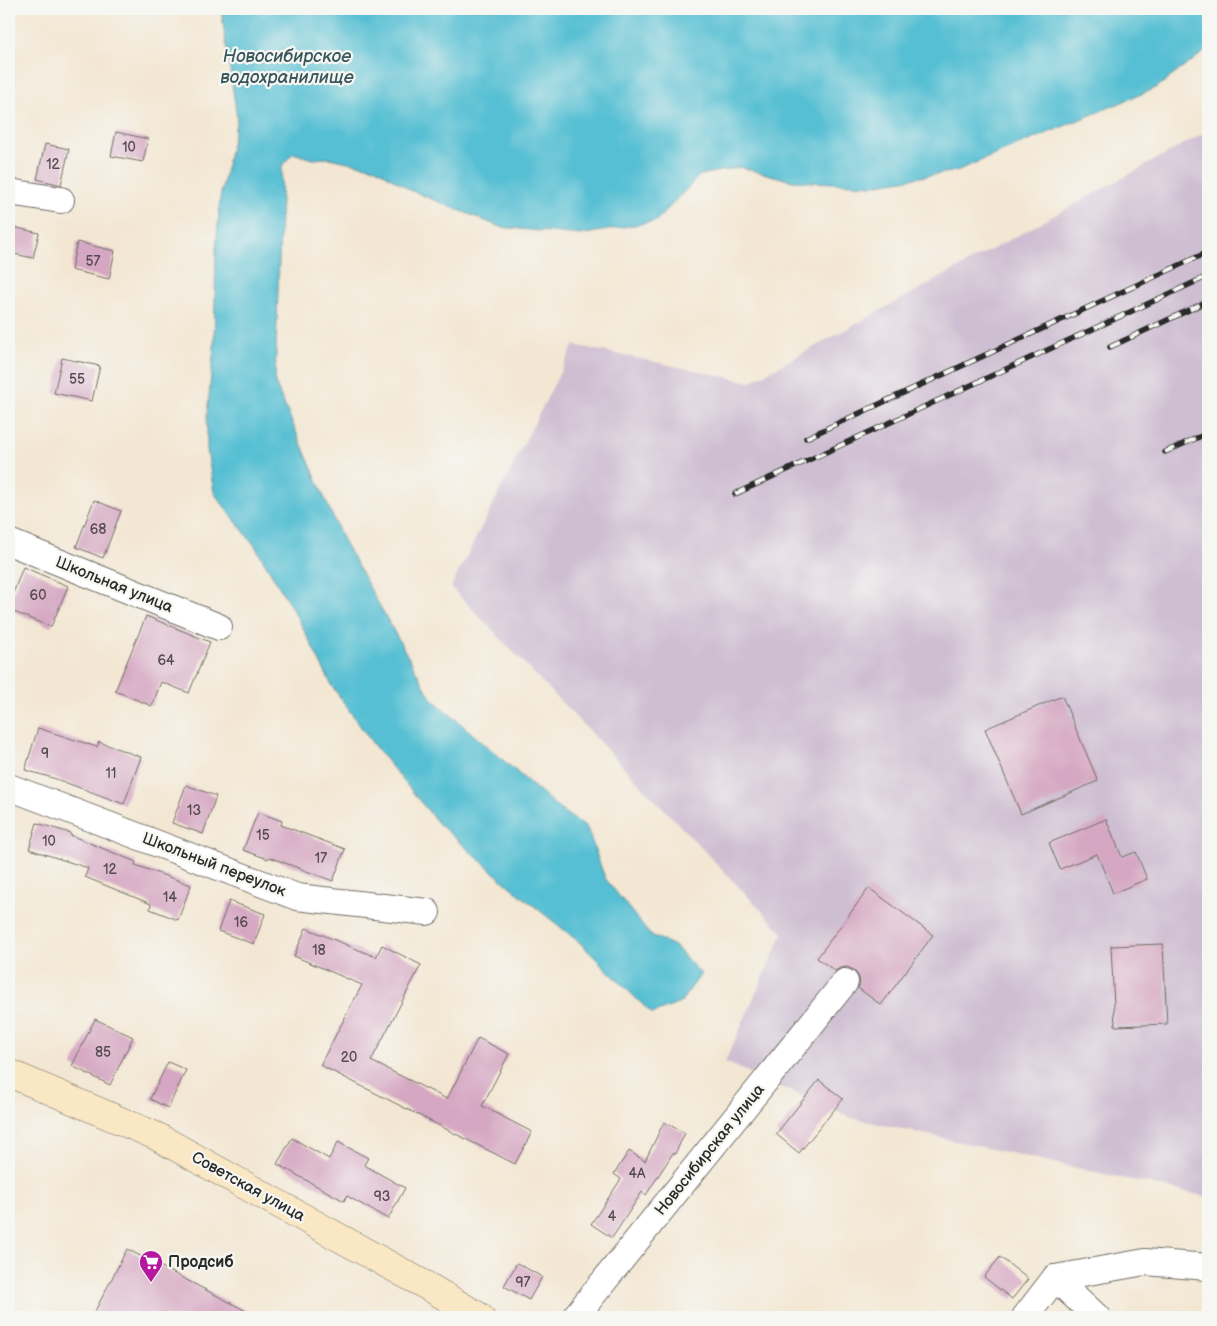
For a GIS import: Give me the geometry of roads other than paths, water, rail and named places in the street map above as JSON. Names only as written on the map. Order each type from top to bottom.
[{"type":"main road","name":"Советская улица","points":[[9,1073],[156,1136],[480,1317]]},
{"type":"street","points":[[9,192],[60,200]]},
{"type":"street","name":"Школьная улица","points":[[9,542],[219,627]]},
{"type":"street","name":"Школьный переулок","points":[[9,787],[298,897],[427,912]]},
{"type":"street","name":"Новосибирская улица","points":[[575,1317],[845,982]]},
{"type":"street","points":[[1025,1317],[1055,1278],[1145,1262],[1208,1268]]},
{"type":"street","points":[[1055,1278],[1097,1317]]},
{"type":"water","name":"Новосибирское водохранилище","points":[[221,9],[1208,9],[1208,49],[1156,88],[956,171],[873,185],[793,181],[740,167],[700,175],[656,221],[580,235],[500,227],[410,190],[376,168],[329,158],[312,159],[293,153],[282,166],[275,383],[342,538],[431,698],[562,811],[587,828],[605,878],[649,934],[676,947],[701,974],[680,1003],[652,1014],[579,942],[508,885],[438,823],[373,744],[332,686],[300,622],[255,546],[214,493],[207,450],[207,415],[214,347],[216,250],[220,198],[237,118]]},
{"type":"railway","points":[[806,438],[1208,252]]},
{"type":"railway","points":[[735,494],[1208,276]]},
{"type":"railway","points":[[1110,347],[1208,301]]},
{"type":"railway","points":[[1165,452],[1208,433]]},
{"type":"place","name":"Продсиб","points":[[151,1283]]}]
